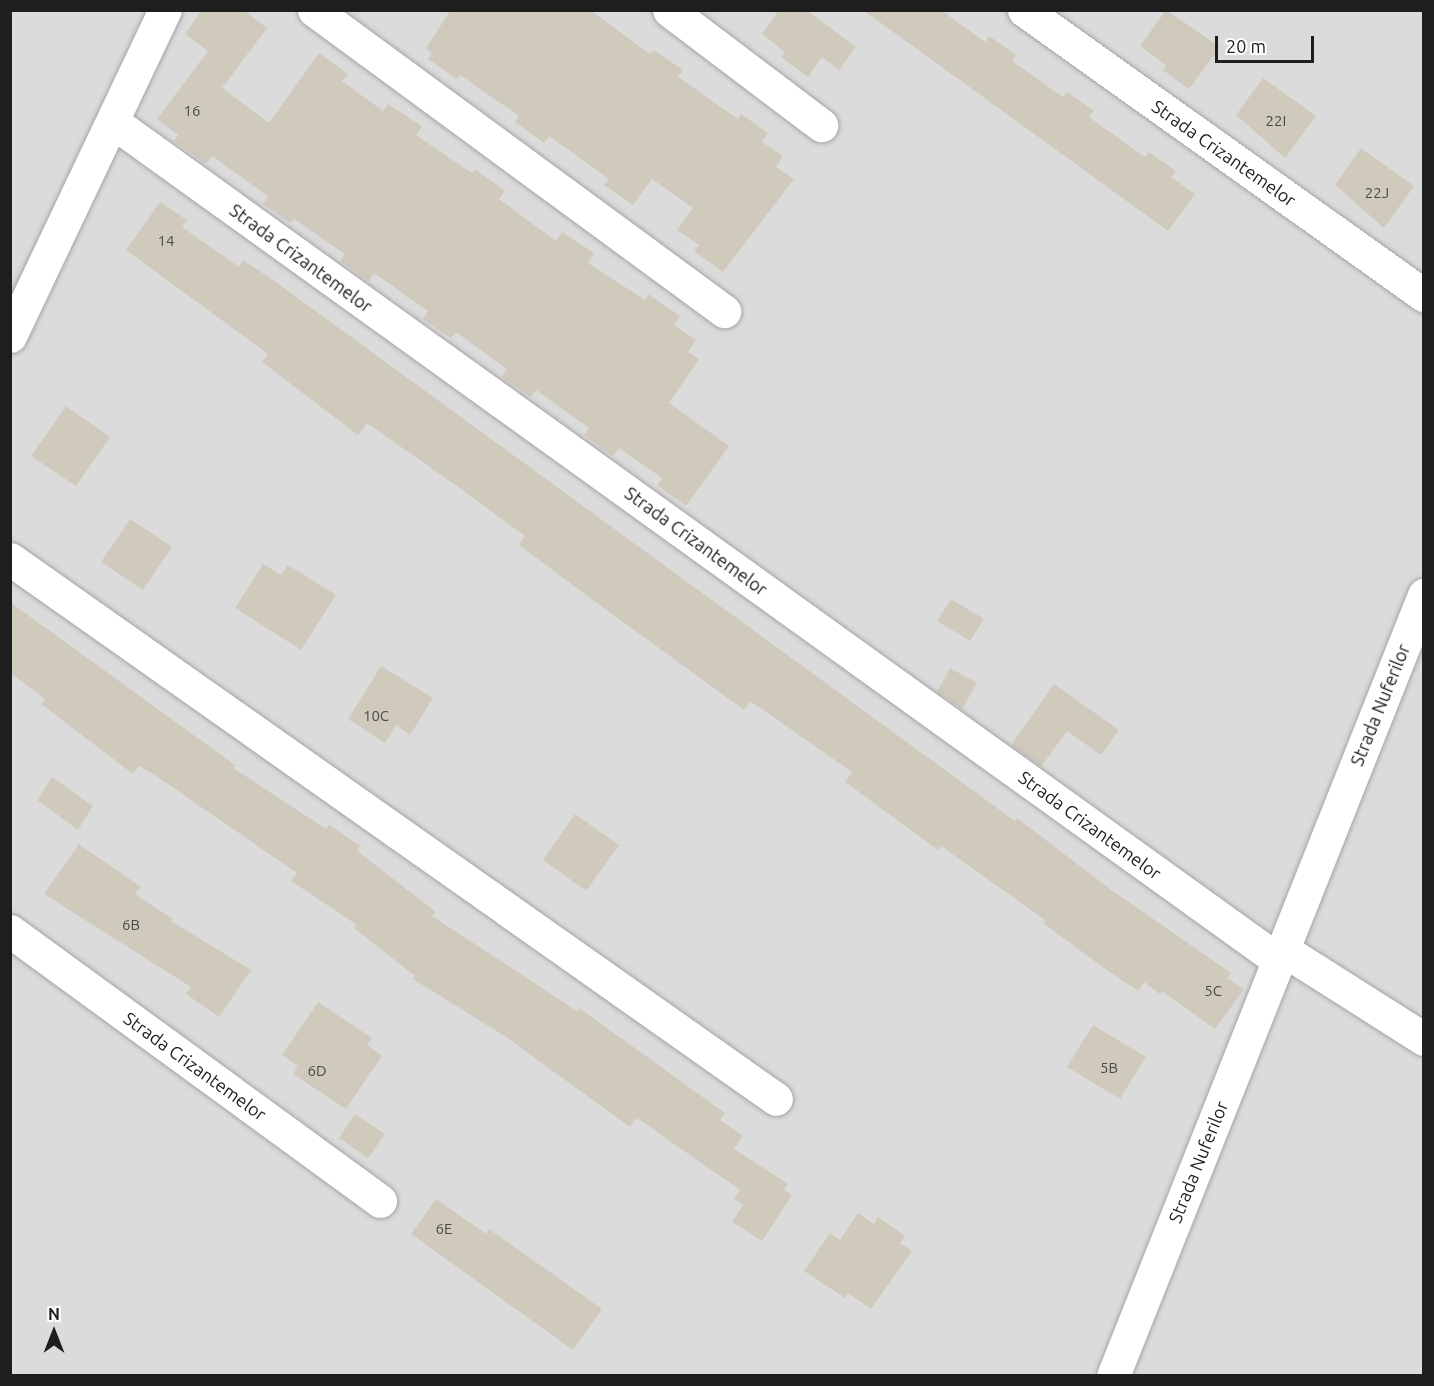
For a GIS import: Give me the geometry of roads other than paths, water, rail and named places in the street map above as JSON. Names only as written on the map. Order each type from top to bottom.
[{"type":"street","points":[[10,336],[165,10]]},
{"type":"street","points":[[314,10],[724,311]]},
{"type":"street","points":[[669,10],[821,124]]},
{"type":"street","name":"Strada Crizantemelor","points":[[1024,10],[1424,295]]},
{"type":"street","name":"Strada Crizantemelor","points":[[112,122],[1280,955]]},
{"type":"street","points":[[10,559],[776,1099]]},
{"type":"street","name":"Strada Nuferilor","points":[[1113,1376],[1424,595]]},
{"type":"street","name":"Strada Crizantemelor","points":[[10,931],[380,1201]]},
{"type":"street","points":[[1280,955],[1424,1039]]}]
